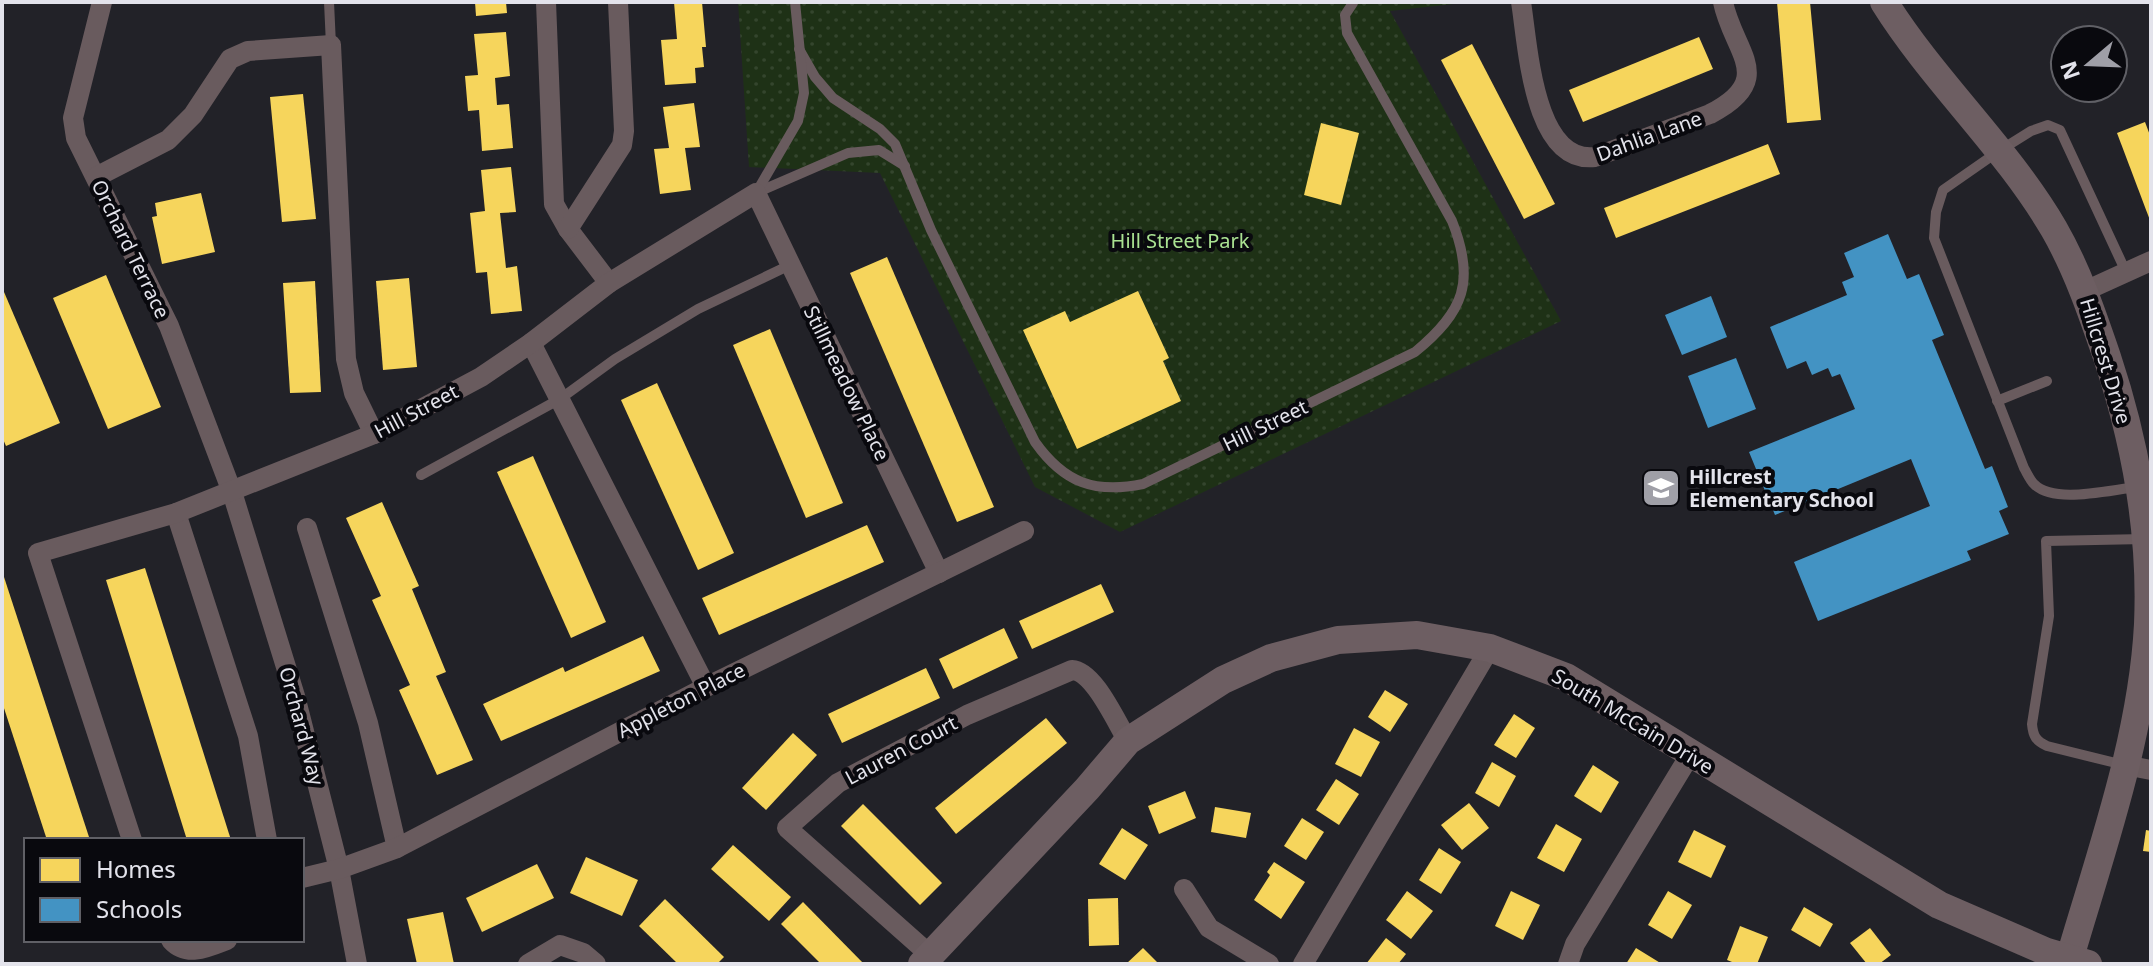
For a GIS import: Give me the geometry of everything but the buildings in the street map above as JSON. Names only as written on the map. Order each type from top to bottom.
[{"type":"street","name":"Orchard Terrace","points":[[102,2],[73,118],[76,138],[169,326],[232,492]]},
{"type":"street","points":[[546,2],[554,204],[568,229],[609,283]]},
{"type":"street","points":[[568,229],[622,145],[618,2]]},
{"type":"street","name":"Dahlia Lane","points":[[1521,2],[1537,98],[1544,118],[1570,154],[1581,158],[1595,157],[1710,114],[1741,93],[1746,77],[1746,61],[1723,2]]},
{"type":"street","name":"Hillcrest Drive","points":[[1884,2],[2054,228],[2085,291],[2146,486],[2149,624],[2142,675],[2138,767],[2075,963]]},
{"type":"street","points":[[96,177],[168,140],[193,115],[230,59],[248,51],[331,45],[346,359],[354,393],[374,434]]},
{"type":"street","name":"Hill Street","points":[[131,838],[38,553],[176,513],[374,434],[481,377],[609,283],[756,193]]},
{"type":"street","name":"Stillmeadow Place","points":[[756,193],[939,573]]},
{"type":"street","points":[[2085,291],[2151,261]]},
{"type":"street","points":[[531,343],[706,687]]},
{"type":"street","name":"Orchard Way","points":[[232,492],[295,696],[339,869],[357,964]]},
{"type":"street","points":[[176,513],[248,736],[267,838]]},
{"type":"street","points":[[307,528],[368,723],[397,848]]},
{"type":"street","name":"Appleton Place","points":[[304,878],[339,869],[397,848],[706,687],[1024,531]]},
{"type":"street","name":"South McCain Drive","points":[[925,959],[1087,789],[1128,741],[1223,680],[1271,658],[1338,640],[1417,635],[1490,648],[1566,677],[1939,905],[2075,963]]},
{"type":"street","points":[[1303,964],[1490,648]]},
{"type":"street","name":"Lauren Court","points":[[925,959],[787,828],[848,778],[967,715],[1072,670],[1078,670],[1091,680],[1128,741]]},
{"type":"street","points":[[1568,964],[1575,944],[1690,755]]},
{"type":"street","points":[[1184,889],[1209,928],[1269,964]]},
{"type":"street","points":[[173,942],[197,951],[222,942]]},
{"type":"street","points":[[528,964],[560,945],[583,953],[596,964]]},
{"type":"lane","points":[[329,2],[331,45]]},
{"type":"lane","name":"Hill Street","points":[[756,193],[798,121],[804,93],[795,2]]},
{"type":"lane","name":"Hill Street","points":[[799,49],[815,77],[833,98],[880,129],[895,144],[931,230],[1035,442],[1049,461],[1066,475],[1116,489],[1143,484],[1415,352],[1438,333],[1453,314],[1464,291],[1462,245],[1452,221],[1347,33],[1345,15],[1353,2]]},
{"type":"lane","points":[[2126,272],[2060,130],[2048,125],[2031,131],[1943,190],[1936,212],[1934,238],[2024,468],[2035,485],[2052,493],[2076,495],[2146,486]]},
{"type":"lane","name":"Hill Street","points":[[756,193],[848,153],[879,150],[906,166]]},
{"type":"lane","points":[[421,475],[560,399],[615,359],[698,309],[790,265]]},
{"type":"lane","points":[[1997,401],[2047,381]]},
{"type":"lane","points":[[2138,767],[2047,746],[2038,742],[2033,735],[2032,724],[2049,616],[2046,541],[2147,539]]},
{"type":"green space","name":"Hill Street Park","points":[[738,2],[1472,2],[1390,11],[1561,321],[1120,532],[1035,487],[880,173],[749,167]]},
{"type":"place","name":"Hillcrest Elementary School","points":[[1661,488]]}]
